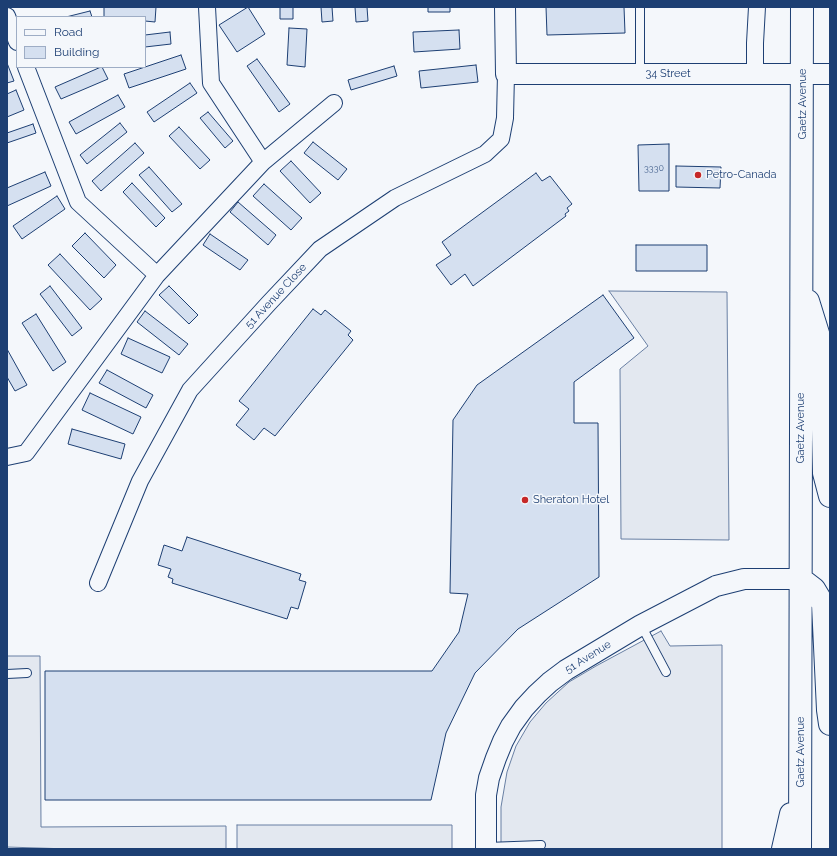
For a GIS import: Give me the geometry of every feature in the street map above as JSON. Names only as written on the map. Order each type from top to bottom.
[{"type":"main road","name":"Gaetz Avenue","points":[[800,849],[802,7]]},
{"type":"main road","points":[[802,280],[821,343],[824,473],[830,496]]},
{"type":"main road","points":[[801,580],[814,589],[823,604],[830,724]]},
{"type":"main road","points":[[783,849],[801,774]]},
{"type":"street","points":[[206,7],[212,83],[263,162]]},
{"type":"street","points":[[505,7],[506,74]]},
{"type":"street","points":[[755,74],[757,7]]},
{"type":"street","points":[[7,16],[16,39]]},
{"type":"street","points":[[26,68],[78,202],[157,275]]},
{"type":"street","name":"34 Street","points":[[506,74],[830,74]]},
{"type":"street","name":"51 Avenue Close","points":[[98,583],[140,481],[190,390],[320,249],[395,198],[485,154],[501,139],[505,118],[506,74]]},
{"type":"street","points":[[7,457],[26,453],[157,275],[263,162],[334,103]]},
{"type":"street","name":"51 Avenue","points":[[486,848],[486,809],[489,778],[496,758],[511,726],[524,708],[537,694],[566,670],[641,625],[716,586],[744,579],[801,580]]},
{"type":"lane","points":[[640,7],[640,74]]},
{"type":"lane","points":[[641,625],[666,672]]},
{"type":"lane","points":[[7,674],[27,673]]},
{"type":"lane","points":[[486,848],[541,845]]},
{"type":"shaded area","points":[[609,291],[727,292],[729,540],[621,539],[620,369],[648,346]]},
{"type":"shaded area","points":[[661,631],[670,646],[722,645],[722,849],[501,849],[501,807],[507,772],[516,746],[530,722],[546,703],[569,682]]},
{"type":"shaded area","points":[[7,656],[40,656],[41,827],[226,826],[226,849],[69,849],[7,847]]},
{"type":"shaded area","points":[[237,825],[452,825],[452,849],[237,849]]},
{"type":"building","points":[[104,7],[156,7],[155,22],[146,21],[146,16],[104,16]]},
{"type":"building","points":[[248,7],[265,34],[237,52],[219,25]]},
{"type":"building","points":[[280,7],[293,7],[293,19],[280,19]]},
{"type":"building","points":[[321,7],[332,7],[333,21],[322,22]]},
{"type":"building","points":[[355,7],[367,7],[368,21],[356,22]]},
{"type":"building","points":[[428,7],[450,7],[450,12],[428,12]]},
{"type":"building","points":[[546,7],[624,7],[625,33],[547,35]]},
{"type":"building","points":[[90,11],[92,16],[70,16]]},
{"type":"building","points":[[289,28],[307,29],[305,67],[287,65]]},
{"type":"building","points":[[459,30],[460,49],[414,52],[413,32]]},
{"type":"building","points":[[170,32],[171,44],[146,47],[146,35]]},
{"type":"building","points":[[181,55],[186,69],[129,88],[124,74],[146,68],[146,67]]},
{"type":"building","points":[[257,59],[290,104],[279,112],[247,66]]},
{"type":"building","points":[[7,63],[14,81],[7,83]]},
{"type":"building","points":[[476,65],[478,82],[421,88],[419,71]]},
{"type":"building","points":[[394,66],[397,76],[351,90],[348,80]]},
{"type":"building","points":[[99,68],[102,68],[108,79],[61,99],[55,87]]},
{"type":"building","points":[[190,83],[197,93],[154,122],[147,112]]},
{"type":"building","points":[[16,90],[24,110],[7,117],[7,94]]},
{"type":"building","points":[[118,95],[125,107],[76,134],[69,122]]},
{"type":"building","points":[[208,112],[233,141],[225,148],[200,118]]},
{"type":"building","points":[[120,123],[127,132],[87,164],[80,155]]},
{"type":"building","points":[[33,124],[36,133],[7,143],[7,133]]},
{"type":"building","points":[[179,127],[210,160],[200,169],[169,136]]},
{"type":"building","points":[[313,142],[347,169],[338,180],[304,153]]},
{"type":"building","points":[[135,143],[144,153],[101,191],[92,181]]},
{"type":"building","points":[[669,144],[669,191],[639,191],[638,145]]},
{"type":"building","points":[[291,161],[321,193],[310,203],[280,171]]},
{"type":"building","points":[[676,166],[721,167],[720,188],[676,187]]},
{"type":"building","points":[[149,167],[182,204],[172,212],[139,175]]},
{"type":"building","points":[[45,172],[51,186],[7,206],[7,188]]},
{"type":"building","points":[[536,173],[542,181],[550,176],[572,204],[567,208],[569,211],[565,214],[566,216],[473,286],[465,274],[451,285],[436,265],[451,255],[442,242]]},
{"type":"building","points":[[132,183],[165,218],[156,227],[123,192]]},
{"type":"building","points":[[264,184],[302,218],[291,230],[253,196]]},
{"type":"building","points":[[57,196],[65,209],[22,239],[13,226]]},
{"type":"building","points":[[238,202],[276,235],[268,245],[230,212]]},
{"type":"building","points":[[85,233],[116,265],[104,278],[72,246]]},
{"type":"building","points":[[210,234],[248,260],[240,270],[203,245]]},
{"type":"building","points":[[636,245],[707,245],[707,271],[636,271]]},
{"type":"building","points":[[60,254],[102,299],[90,310],[48,265]]},
{"type":"building","points":[[50,286],[82,328],[72,336],[40,294]]},
{"type":"building","points":[[169,286],[198,315],[189,324],[159,295]]},
{"type":"building","name":"Sheraton Hotel","points":[[603,295],[634,338],[574,382],[574,423],[598,423],[599,577],[518,629],[475,673],[446,733],[431,800],[45,800],[45,671],[432,671],[459,632],[468,594],[450,593],[453,420],[477,385]]},
{"type":"building","points":[[313,309],[321,315],[325,310],[351,331],[348,335],[353,340],[275,436],[264,428],[254,440],[236,425],[249,409],[239,401]]},
{"type":"building","points":[[145,311],[188,344],[179,355],[137,322]]},
{"type":"building","points":[[36,314],[66,362],[53,371],[22,323]]},
{"type":"building","points":[[128,338],[170,357],[162,373],[121,354]]},
{"type":"building","points":[[7,349],[27,385],[15,391],[7,377]]},
{"type":"building","points":[[107,370],[153,395],[146,408],[99,383]]},
{"type":"building","points":[[90,393],[141,417],[133,434],[82,410]]},
{"type":"building","points":[[72,429],[125,444],[121,459],[68,444]]},
{"type":"building","points":[[187,537],[301,574],[299,580],[306,582],[298,609],[291,607],[287,619],[172,583],[173,579],[168,577],[171,569],[158,565],[164,545],[182,551]]},
{"type":"place","name":"Petro-Canada","points":[[698,175]]},
{"type":"place","name":"Sheraton Hotel","points":[[525,500]]}]
